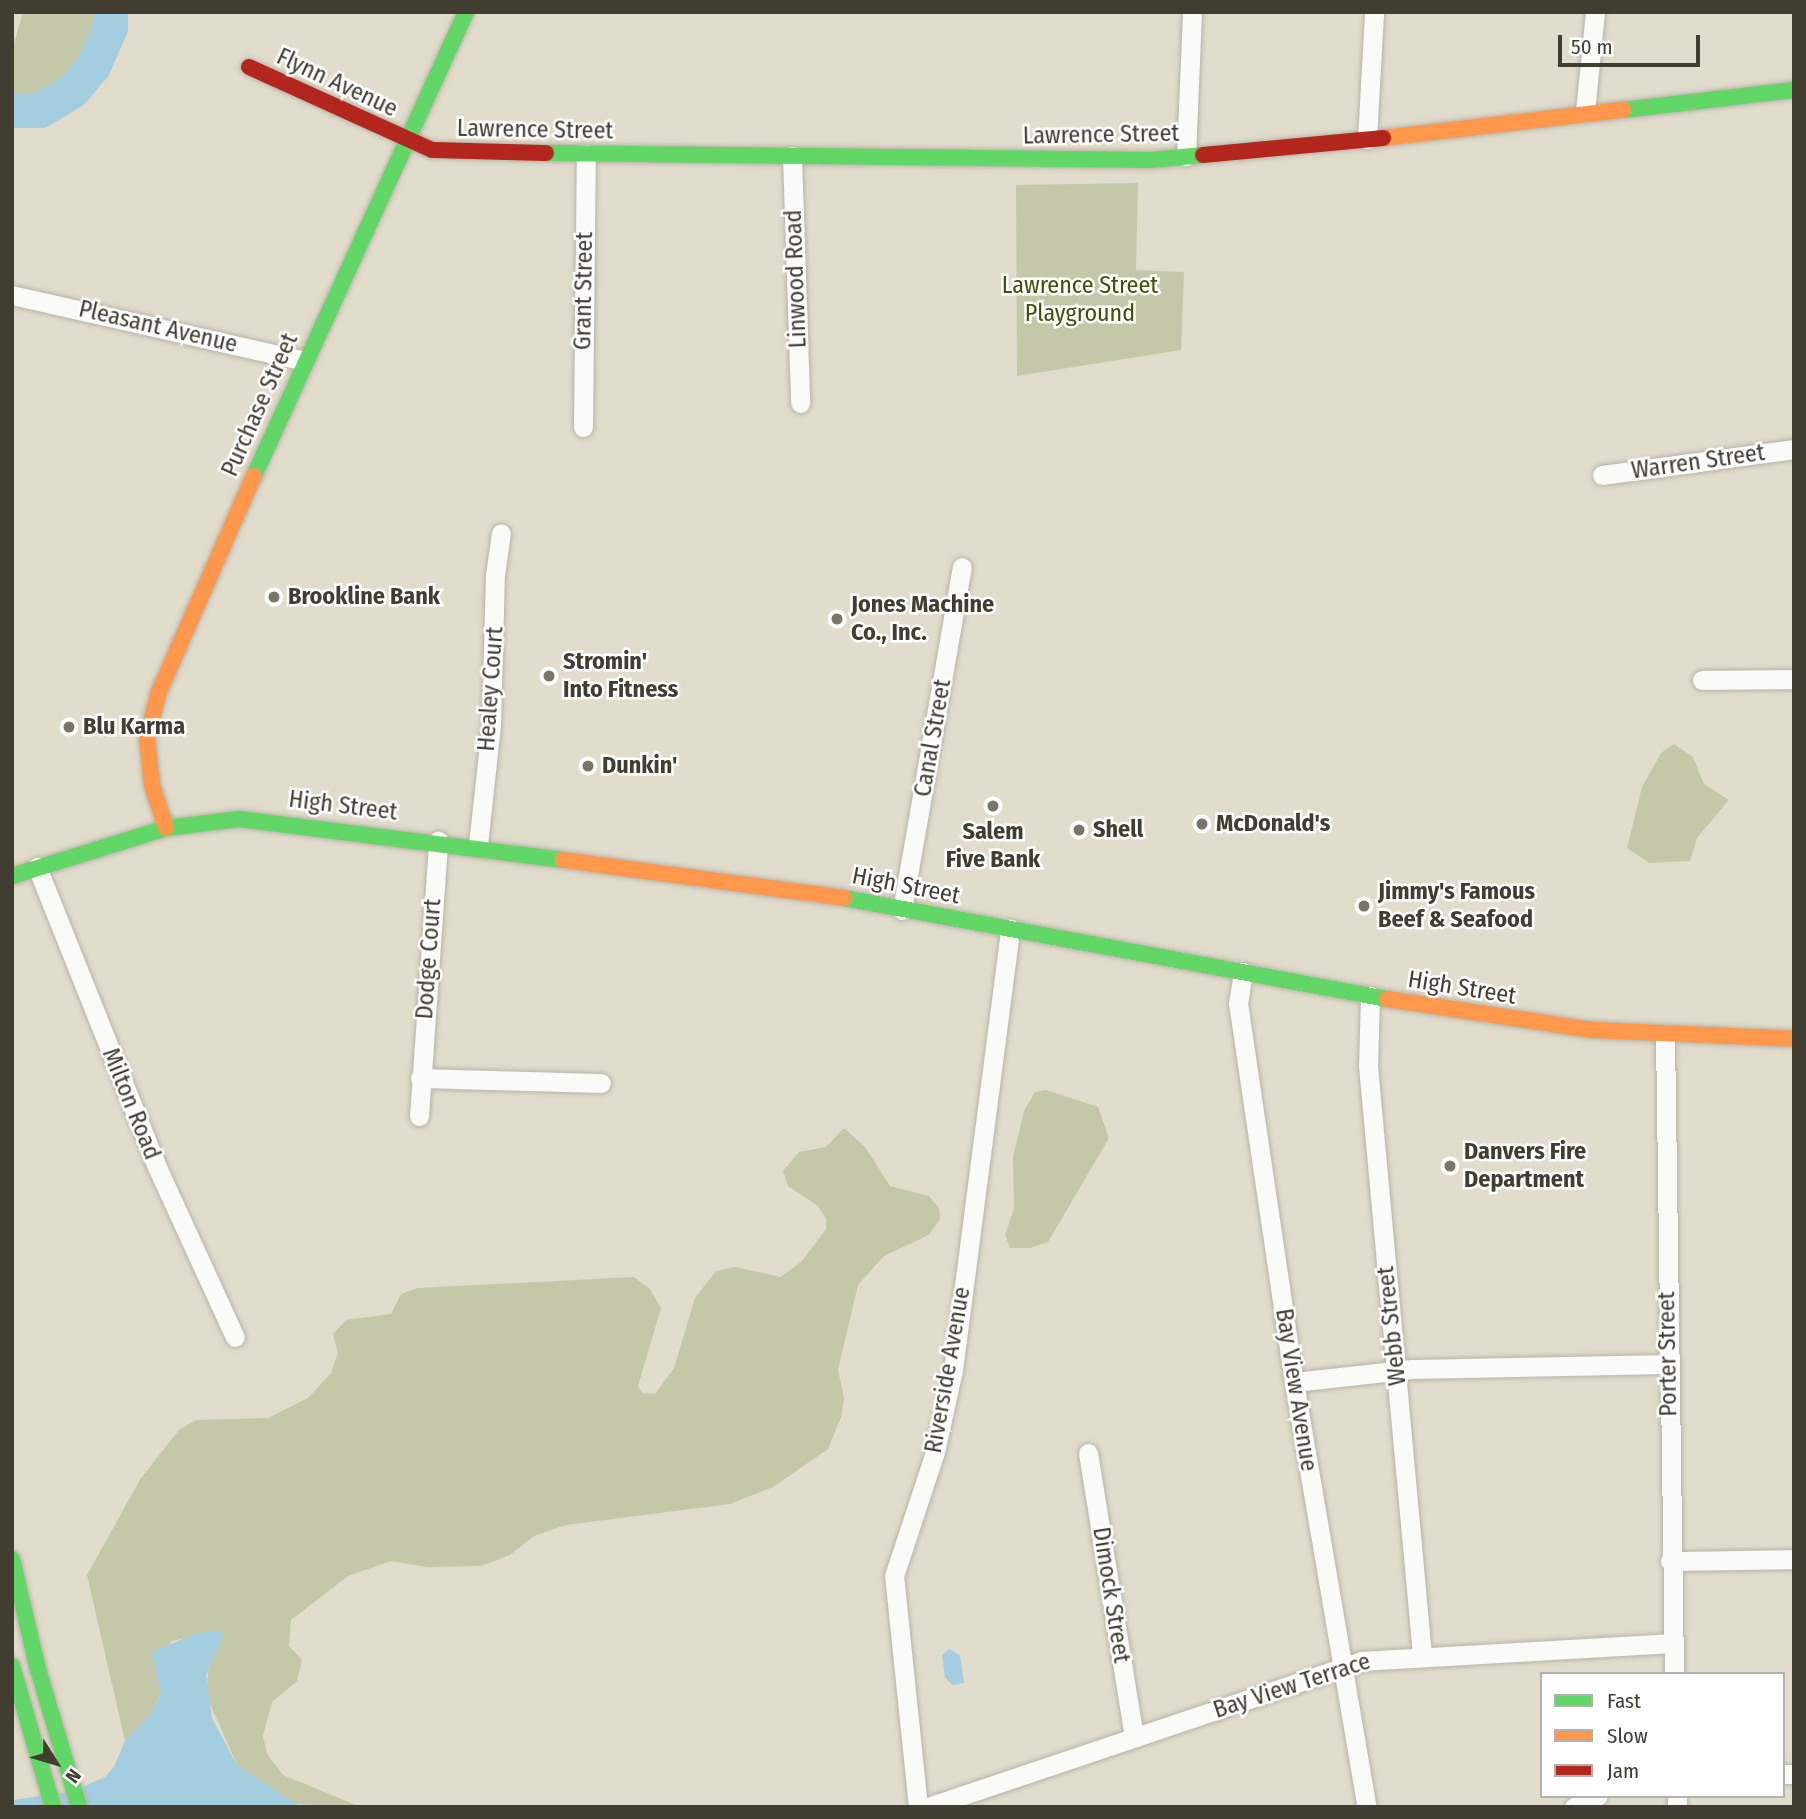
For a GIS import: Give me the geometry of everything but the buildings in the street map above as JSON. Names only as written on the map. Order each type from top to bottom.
[{"type":"main road","name":"Purchase Street","points":[[166,828],[152,785],[147,737],[159,692],[304,361],[466,12]]},
{"type":"main road","name":"Flynn Avenue","points":[[249,67],[407,140]]},
{"type":"main road","name":"Lawrence Street","points":[[407,140],[432,150],[586,154],[1186,156],[1367,139],[1794,90]]},
{"type":"main road","name":"High Street","points":[[12,876],[166,828],[227,820],[273,821],[672,871],[1010,929],[1370,996],[1591,1030],[1794,1039]]},
{"type":"main road","points":[[12,1539],[13,1563],[79,1807]]},
{"type":"main road","points":[[12,1666],[53,1807]]},
{"type":"main road","points":[[12,1683],[23,1707]]},
{"type":"street","points":[[1186,156],[1192,12]]},
{"type":"street","points":[[1367,139],[1374,12]]},
{"type":"street","points":[[1585,112],[1595,12]]},
{"type":"street","name":"Grant Street","points":[[583,427],[586,154]]},
{"type":"street","name":"Linwood Road","points":[[792,156],[800,403]]},
{"type":"street","name":"Pleasant Avenue","points":[[12,295],[304,361]]},
{"type":"street","name":"Warren Street","points":[[1602,475],[1794,449]]},
{"type":"street","name":"Healey Court","points":[[478,845],[491,725],[495,575],[501,533]]},
{"type":"street","name":"Canal Street","points":[[902,910],[962,567]]},
{"type":"street","points":[[1702,680],[1794,679]]},
{"type":"street","name":"Dodge Court","points":[[419,1116],[438,841]]},
{"type":"street","name":"Milton Road","points":[[37,867],[152,1156],[235,1338]]},
{"type":"street","name":"Riverside Avenue","points":[[918,1807],[894,1576],[935,1452],[953,1370],[1010,929]]},
{"type":"street","name":"Bay View Avenue","points":[[1243,972],[1238,1003],[1294,1382],[1367,1807]]},
{"type":"street","name":"Webb Street","points":[[1370,996],[1368,1066],[1398,1370],[1422,1655]]},
{"type":"street","name":"Porter Street","points":[[1665,1034],[1670,1561],[1674,1672]]},
{"type":"street","points":[[420,1077],[601,1083]]},
{"type":"street","points":[[1294,1382],[1398,1370],[1668,1364]]},
{"type":"street","name":"Dimock Street","points":[[1088,1453],[1134,1737]]},
{"type":"street","points":[[1670,1561],[1794,1559]]},
{"type":"street","name":"Bay View Terrace","points":[[928,1807],[1378,1658],[1672,1643]]},
{"type":"street","points":[[1574,1807],[1594,1798]]},
{"type":"green space","points":[[23,12],[122,12],[109,59],[85,93],[49,118],[14,128],[12,51]]},
{"type":"green space","name":"Lawrence Street Playground","points":[[1138,183],[1136,270],[1184,272],[1181,350],[1017,376],[1016,185]]},
{"type":"green space","points":[[1674,744],[1693,757],[1704,784],[1729,800],[1697,838],[1690,861],[1649,863],[1627,848],[1642,787],[1661,753]]},
{"type":"green space","points":[[1046,1090],[1098,1107],[1109,1138],[1048,1242],[1030,1248],[1010,1248],[1005,1235],[1014,1209],[1013,1157],[1024,1111],[1035,1092]]},
{"type":"green space","points":[[844,1128],[865,1147],[890,1186],[929,1196],[939,1208],[940,1219],[929,1235],[884,1256],[858,1285],[838,1370],[844,1398],[841,1417],[828,1449],[773,1487],[730,1504],[566,1525],[534,1536],[510,1555],[481,1566],[428,1567],[391,1561],[348,1576],[291,1620],[289,1646],[302,1660],[297,1681],[272,1702],[263,1736],[267,1754],[283,1775],[361,1807],[291,1804],[237,1765],[206,1695],[209,1663],[224,1631],[172,1641],[156,1665],[161,1694],[149,1716],[125,1741],[87,1575],[141,1478],[179,1430],[196,1420],[268,1418],[308,1398],[331,1373],[338,1353],[333,1334],[346,1320],[391,1314],[401,1294],[418,1288],[634,1277],[650,1289],[661,1308],[638,1386],[642,1393],[655,1394],[674,1368],[695,1298],[716,1271],[735,1267],[781,1277],[802,1261],[826,1229],[826,1218],[817,1205],[788,1186],[783,1171],[799,1152],[826,1147]]},
{"type":"water","points":[[225,1631],[206,1675],[212,1718],[237,1765],[301,1807],[12,1807],[12,1800],[71,1792],[105,1777],[114,1767],[125,1741],[149,1716],[161,1694],[151,1652],[198,1633]]},
{"type":"water","points":[[949,1649],[960,1655],[964,1683],[952,1685],[945,1677],[942,1655]]},
{"type":"waterway","points":[[12,110],[40,110],[72,91],[93,66],[110,27],[110,12]]},
{"type":"traffic: fast","points":[[254,476],[466,12]]},
{"type":"traffic: fast","points":[[1623,110],[1794,90]]},
{"type":"traffic: fast","points":[[546,153],[1151,160],[1203,155]]},
{"type":"traffic: fast","points":[[12,876],[166,828],[239,819],[563,860]]},
{"type":"traffic: fast","points":[[844,898],[1387,999]]},
{"type":"traffic: fast","points":[[12,1559],[37,1666],[79,1807]]},
{"type":"traffic: fast","points":[[12,1666],[53,1807]]},
{"type":"traffic: slow","points":[[1383,138],[1623,110]]},
{"type":"traffic: slow","points":[[166,828],[152,785],[147,737],[159,692],[254,476]]},
{"type":"traffic: slow","points":[[563,860],[844,898]]},
{"type":"traffic: slow","points":[[1387,999],[1591,1030],[1794,1039]]},
{"type":"traffic: jam","points":[[249,67],[432,150],[546,153]]},
{"type":"traffic: jam","points":[[1203,155],[1383,138]]},
{"type":"place","name":"Brookline Bank","points":[[274,597]]},
{"type":"place","name":"Jones Machine Co., Inc.","points":[[837,619]]},
{"type":"place","name":"Stromin' Into Fitness","points":[[549,676]]},
{"type":"place","name":"Blu Karma","points":[[69,727]]},
{"type":"place","name":"Dunkin'","points":[[588,766]]},
{"type":"place","name":"Salem Five Bank","points":[[993,806]]},
{"type":"place","name":"McDonald's","points":[[1202,824]]},
{"type":"place","name":"Shell","points":[[1079,830]]},
{"type":"place","name":"Jimmy's Famous Beef & Seafood","points":[[1364,906]]},
{"type":"place","name":"Danvers Fire Department","points":[[1450,1166]]}]
